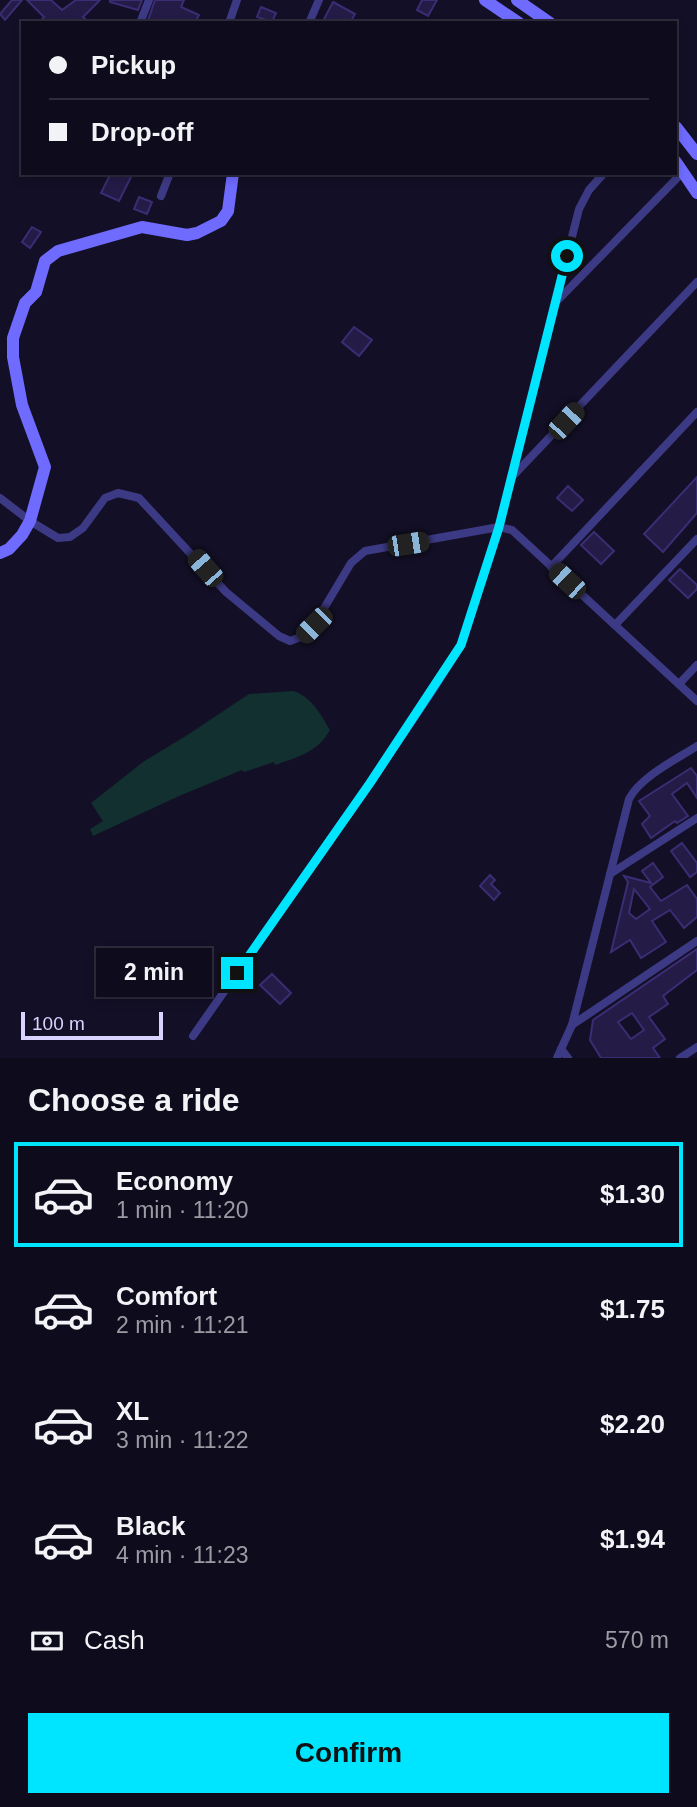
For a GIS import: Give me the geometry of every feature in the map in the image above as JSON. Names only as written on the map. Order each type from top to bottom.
[{"type":"street","points":[[141,21],[149,0]]},
{"type":"street","points":[[230,21],[237,0]]},
{"type":"street","points":[[310,21],[319,0]]},
{"type":"street","points":[[485,0],[516,21]]},
{"type":"street","points":[[517,0],[547,21]]},
{"type":"street","points":[[677,128],[697,154]]},
{"type":"street","points":[[679,167],[697,192]]},
{"type":"street","points":[[161,196],[169,175]]},
{"type":"street","points":[[0,553],[9,549],[30,521],[44,467],[22,405],[13,357],[13,338],[25,303],[36,292],[45,261],[58,251],[142,227],[187,235],[197,233],[221,221],[228,211],[233,175]]},
{"type":"street","points":[[193,1036],[370,783],[461,645],[499,527],[579,209],[589,190],[602,175]]},
{"type":"street","points":[[555,303],[672,175]]},
{"type":"street","points":[[509,480],[697,282]]},
{"type":"street","points":[[551,567],[697,412]]},
{"type":"street","points":[[0,498],[58,538],[70,537],[83,528],[105,499],[118,493],[139,498],[226,592],[279,636],[289,641],[301,638],[314,625],[342,583],[351,563],[365,551],[499,527],[512,530],[697,701]]},
{"type":"street","points":[[615,625],[697,539]]},
{"type":"street","points":[[679,684],[697,665]]},
{"type":"street","points":[[557,1058],[572,1026],[633,791],[697,746]]},
{"type":"street","points":[[610,874],[697,818]]},
{"type":"street","points":[[572,1026],[697,940]]},
{"type":"street","points":[[680,1058],[697,1047]]},
{"type":"street","points":[[561,1049],[568,1058]]},
{"type":"green space","points":[[293,691],[310,702],[330,730],[320,744],[275,765],[274,762],[244,772],[242,770],[93,836],[90,829],[103,821],[91,803],[143,762],[249,694]]},
{"type":"building","points":[[12,0],[22,0],[5,20],[0,14]]},
{"type":"building","points":[[27,0],[51,0],[62,10],[76,0],[100,0],[83,17],[87,21],[41,21],[44,17]]},
{"type":"building","points":[[110,0],[142,0],[138,10]]},
{"type":"building","points":[[155,0],[184,0],[181,7],[199,15],[196,21],[148,21]]},
{"type":"building","points":[[422,0],[437,0],[428,16],[417,10]]},
{"type":"building","points":[[333,2],[355,14],[351,21],[324,19]]},
{"type":"building","points":[[261,7],[276,13],[272,21],[257,17]]},
{"type":"building","points":[[110,175],[132,175],[119,201],[101,193]]},
{"type":"building","points":[[139,197],[152,202],[147,214],[134,209]]},
{"type":"building","points":[[32,227],[41,232],[30,248],[22,242]]},
{"type":"building","points":[[354,327],[372,340],[359,356],[342,342]]},
{"type":"building","points":[[697,477],[697,513],[663,552],[644,534]]},
{"type":"building","points":[[568,486],[583,500],[572,511],[557,498]]},
{"type":"building","points":[[594,532],[614,551],[601,564],[581,545]]},
{"type":"building","points":[[680,569],[697,585],[697,589],[688,598],[669,580]]},
{"type":"building","points":[[691,768],[697,776],[697,798],[687,783],[672,794],[688,816],[677,823],[675,821],[651,838],[642,824],[650,816],[639,801]]},
{"type":"building","points":[[682,843],[697,863],[697,872],[690,877],[671,851]]},
{"type":"building","points":[[653,863],[663,877],[650,887],[661,901],[687,885],[697,899],[697,917],[684,928],[670,910],[652,921],[666,942],[641,958],[630,940],[611,952],[628,882],[624,876],[651,883],[642,871]],"holes":[[[634,889],[650,909],[636,919],[629,913]]]},
{"type":"building","points":[[490,875],[495,880],[491,884],[500,893],[494,900],[480,886]]},
{"type":"building","points":[[697,949],[697,970],[663,996],[668,1004],[649,1017],[665,1039],[653,1048],[660,1058],[601,1058],[590,1040],[593,1020]],"holes":[[[632,1013],[644,1030],[631,1039],[618,1022]]]},
{"type":"building","points":[[272,974],[291,993],[280,1004],[260,985]]},
{"type":"route","points":[[237,973],[370,783],[461,645],[499,527],[567,256]]}]
